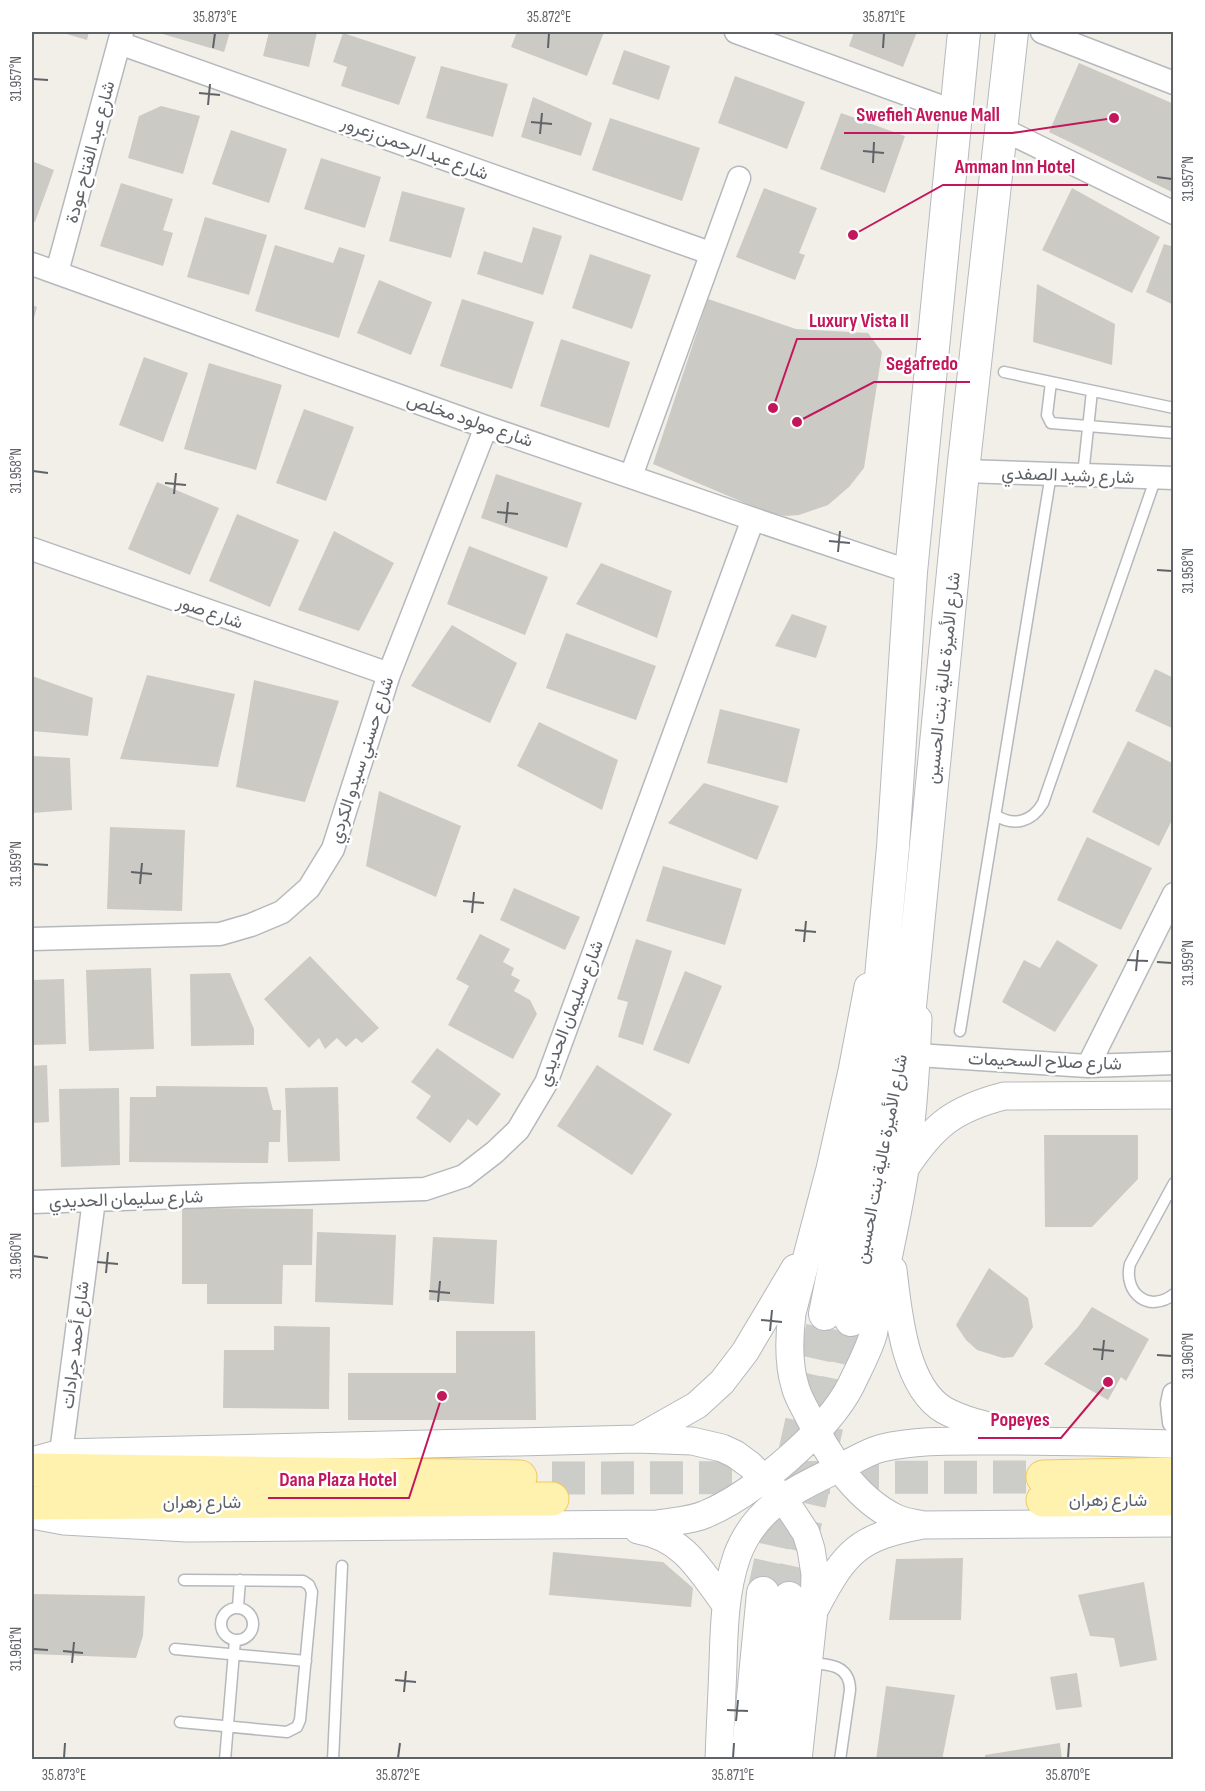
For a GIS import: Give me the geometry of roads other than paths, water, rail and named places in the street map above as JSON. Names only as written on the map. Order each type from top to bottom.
[{"type":"main road","name":"شارع الأميرة عالية بنت الحسين","points":[[964,32],[911,572],[893,847],[872,1075],[838,1317],[910,1006],[963,471],[1012,32]]},
{"type":"main road","name":"شارع زهران","points":[[32,1470],[552,1488],[32,1503]]},
{"type":"main road","name":"شارع زهران","points":[[1173,1474],[1043,1489],[1173,1499]]},
{"type":"main road","points":[[747,1760],[789,1600]]},
{"type":"main road","points":[[770,1760],[789,1600]]},
{"type":"street","points":[[736,32],[956,112]]},
{"type":"street","points":[[1042,32],[1173,83]]},
{"type":"street","name":"شارع عبد الرحمن زعرور","points":[[121,37],[710,254]]},
{"type":"street","name":"شارع عبد الفتاح عودة","points":[[57,273],[121,37]]},
{"type":"street","points":[[1002,129],[1173,213]]},
{"type":"street","points":[[631,476],[739,178]]},
{"type":"street","name":"شارع مولود مخلص","points":[[32,264],[486,427],[911,572]]},
{"type":"street","name":"شارع حسني سيدو الكردي","points":[[32,939],[220,934],[251,925],[282,912],[309,888],[333,849],[389,674],[486,427]]},
{"type":"street","name":"شارع رشيد الصفدي","points":[[963,471],[1165,478]]},
{"type":"street","name":"شارع سليمان الحديدي","points":[[32,1202],[425,1189],[464,1176],[495,1152],[518,1130],[546,1083],[753,519]]},
{"type":"street","name":"شارع صور","points":[[32,549],[389,674]]},
{"type":"street","points":[[32,1515],[64,1521],[187,1528],[657,1524],[705,1515],[729,1502],[764,1477],[816,1430],[837,1406],[850,1388],[872,1337],[906,1168],[917,1055],[926,846]]},
{"type":"street","points":[[893,847],[852,1071],[830,1169],[792,1313],[789,1334],[790,1363],[795,1387],[816,1430],[839,1468],[860,1492],[879,1508],[898,1519],[923,1525]]},
{"type":"street","points":[[1088,1066],[1173,894]]},
{"type":"street","name":"شارع صلاح السحيمات","points":[[917,1055],[1088,1066],[1173,1063]]},
{"type":"street","points":[[906,1168],[922,1143],[940,1124],[960,1111],[981,1102],[1004,1096],[1173,1095]]},
{"type":"street","name":"شارع أحمد جرادات","points":[[61,1453],[94,1200]]},
{"type":"street","points":[[890,1246],[903,1338],[911,1364],[931,1398],[943,1409],[968,1420],[1046,1441]]},
{"type":"street","points":[[637,1439],[697,1405],[722,1382],[745,1352],[792,1272],[807,1253]]},
{"type":"street","points":[[1173,1394],[1173,1422]]},
{"type":"street","points":[[32,1461],[61,1453],[637,1439],[692,1441],[722,1448],[750,1465],[783,1498],[806,1533],[815,1574],[789,1600]]},
{"type":"street","points":[[719,1760],[726,1605],[731,1573],[749,1530],[768,1509],[783,1498],[806,1484],[880,1448],[896,1445],[934,1442],[1046,1441],[1173,1444]]},
{"type":"street","points":[[789,1600],[840,1567],[863,1543],[893,1530],[923,1525],[1173,1523]]},
{"type":"street","points":[[607,1524],[648,1532],[670,1540],[690,1557],[726,1605]]},
{"type":"street","points":[[789,1600],[808,1663],[798,1760]]},
{"type":"lane","points":[[1004,372],[1173,408]]},
{"type":"lane","points":[[1051,382],[1047,415],[1048,421],[1053,424],[1173,433]]},
{"type":"lane","points":[[1083,475],[1092,391]]},
{"type":"lane","points":[[960,1031],[1051,474]]},
{"type":"lane","points":[[995,815],[1011,822],[1027,820],[1043,803],[1165,478]]},
{"type":"lane","points":[[1173,1184],[1130,1264],[1128,1273],[1132,1290],[1147,1301],[1164,1300],[1173,1294]]},
{"type":"lane","points":[[333,1760],[342,1566]]},
{"type":"lane","points":[[180,1722],[287,1732],[294,1730],[300,1720],[312,1592],[309,1585],[299,1581],[184,1580]]},
{"type":"lane","points":[[238,1607],[240,1580]]},
{"type":"lane","points":[[238,1607],[251,1614],[253,1629],[249,1635],[235,1640],[225,1634],[221,1622],[226,1612],[238,1607]]},
{"type":"lane","points":[[225,1760],[235,1640]]},
{"type":"lane","points":[[175,1649],[306,1661]]},
{"type":"lane","points":[[808,1663],[832,1665],[845,1673],[849,1679],[850,1690],[840,1760]]},
{"type":"tunnel","points":[[763,1593],[825,1314]]},
{"type":"tunnel","points":[[789,1598],[851,1320]]},
{"type":"tunnel","points":[[552,1478],[1043,1477]]},
{"type":"place","name":"Swefieh Avenue Mall","points":[[1114,118]]},
{"type":"place","name":"Amman Inn Hotel","points":[[853,235]]},
{"type":"place","name":"Luxury Vista II","points":[[773,408]]},
{"type":"place","name":"Segafredo","points":[[797,422]]},
{"type":"place","name":"Popeyes","points":[[1108,1382]]},
{"type":"place","name":"Dana Plaza Hotel","points":[[442,1396]]}]
